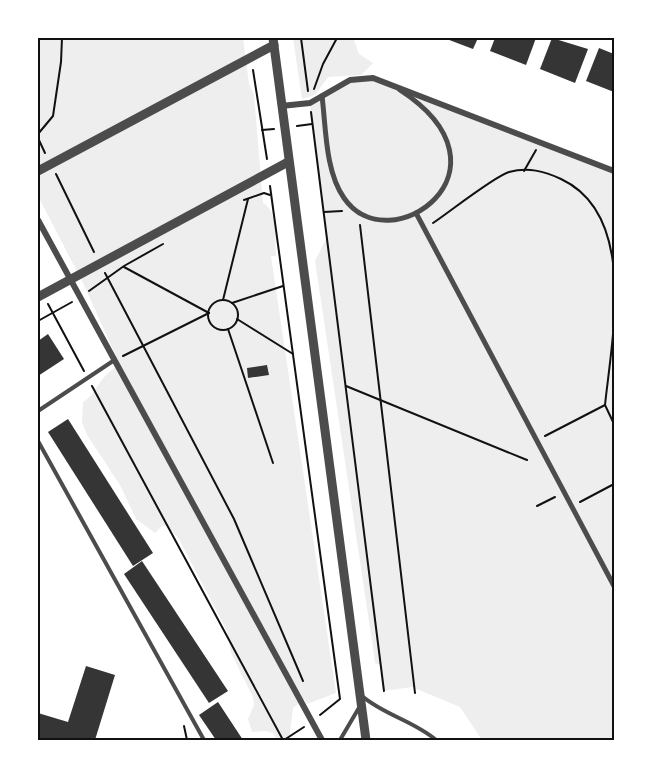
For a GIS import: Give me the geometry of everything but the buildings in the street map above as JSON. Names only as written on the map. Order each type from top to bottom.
[{"type":"street","points":[[38,171],[251,57],[273,41],[366,741]]},
{"type":"street","points":[[280,106],[310,103],[350,80],[373,78],[615,171]]},
{"type":"street","points":[[322,96],[335,179],[342,197],[357,211],[370,217],[390,220],[416,213],[435,201],[447,182],[450,147],[438,122],[422,105],[393,86]]},
{"type":"street","points":[[40,296],[288,162]]},
{"type":"street","points":[[416,213],[615,586]]},
{"type":"street","points":[[38,220],[78,298],[322,741]]},
{"type":"lane","points":[[38,411],[113,361]]},
{"type":"lane","points":[[38,441],[204,741]]},
{"type":"lane","points":[[340,741],[362,699],[422,729],[436,741]]},
{"type":"path","points":[[62,38],[53,116],[38,136],[100,263],[176,404],[234,519],[304,684]]},
{"type":"path","points":[[301,38],[384,691]]},
{"type":"path","points":[[310,103],[323,64],[337,38]]},
{"type":"path","points":[[251,57],[272,195],[340,699],[318,717],[314,706]]},
{"type":"path","points":[[524,171],[540,142]]},
{"type":"path","points":[[424,228],[507,172],[541,170],[577,186],[600,214],[612,249],[614,311],[605,405],[615,424]]},
{"type":"path","points":[[237,203],[264,194],[272,195]]},
{"type":"path","points":[[223,300],[248,199]]},
{"type":"path","points":[[324,212],[357,211],[415,693]]},
{"type":"path","points":[[38,321],[78,298],[124,266],[165,243]]},
{"type":"path","points":[[124,266],[209,313],[214,326],[228,329]]},
{"type":"path","points":[[232,303],[284,285]]},
{"type":"path","points":[[40,296],[53,313],[284,741],[313,721]]},
{"type":"path","points":[[113,361],[209,313],[214,304],[223,300],[232,303],[237,310],[237,320],[228,329]]},
{"type":"path","points":[[237,320],[293,354]]},
{"type":"path","points":[[228,329],[273,463]]},
{"type":"path","points":[[610,352],[615,351]]},
{"type":"path","points":[[346,386],[527,460]]},
{"type":"path","points":[[537,440],[605,405]]},
{"type":"path","points":[[572,506],[615,484]]},
{"type":"path","points":[[537,507],[565,492]]},
{"type":"shaded area","points":[[38,38],[243,38],[249,84],[254,95],[263,203],[271,212],[275,227],[276,256],[271,256],[336,693],[307,704],[304,699],[293,708],[289,740],[277,740],[273,733],[265,731],[252,732],[248,719],[254,705],[253,697],[231,653],[227,631],[179,539],[167,526],[162,526],[155,533],[136,519],[120,485],[87,435],[82,422],[83,402],[92,395],[103,379],[119,363],[83,283],[38,196]]},
{"type":"shaded area","points":[[293,38],[349,38],[354,40],[359,54],[373,63],[361,75],[328,77],[315,95],[302,99]]},
{"type":"shaded area","points":[[373,78],[614,171],[614,740],[482,740],[460,707],[412,687],[384,691],[381,665],[375,663],[315,261],[327,237],[310,103],[350,80]]}]
